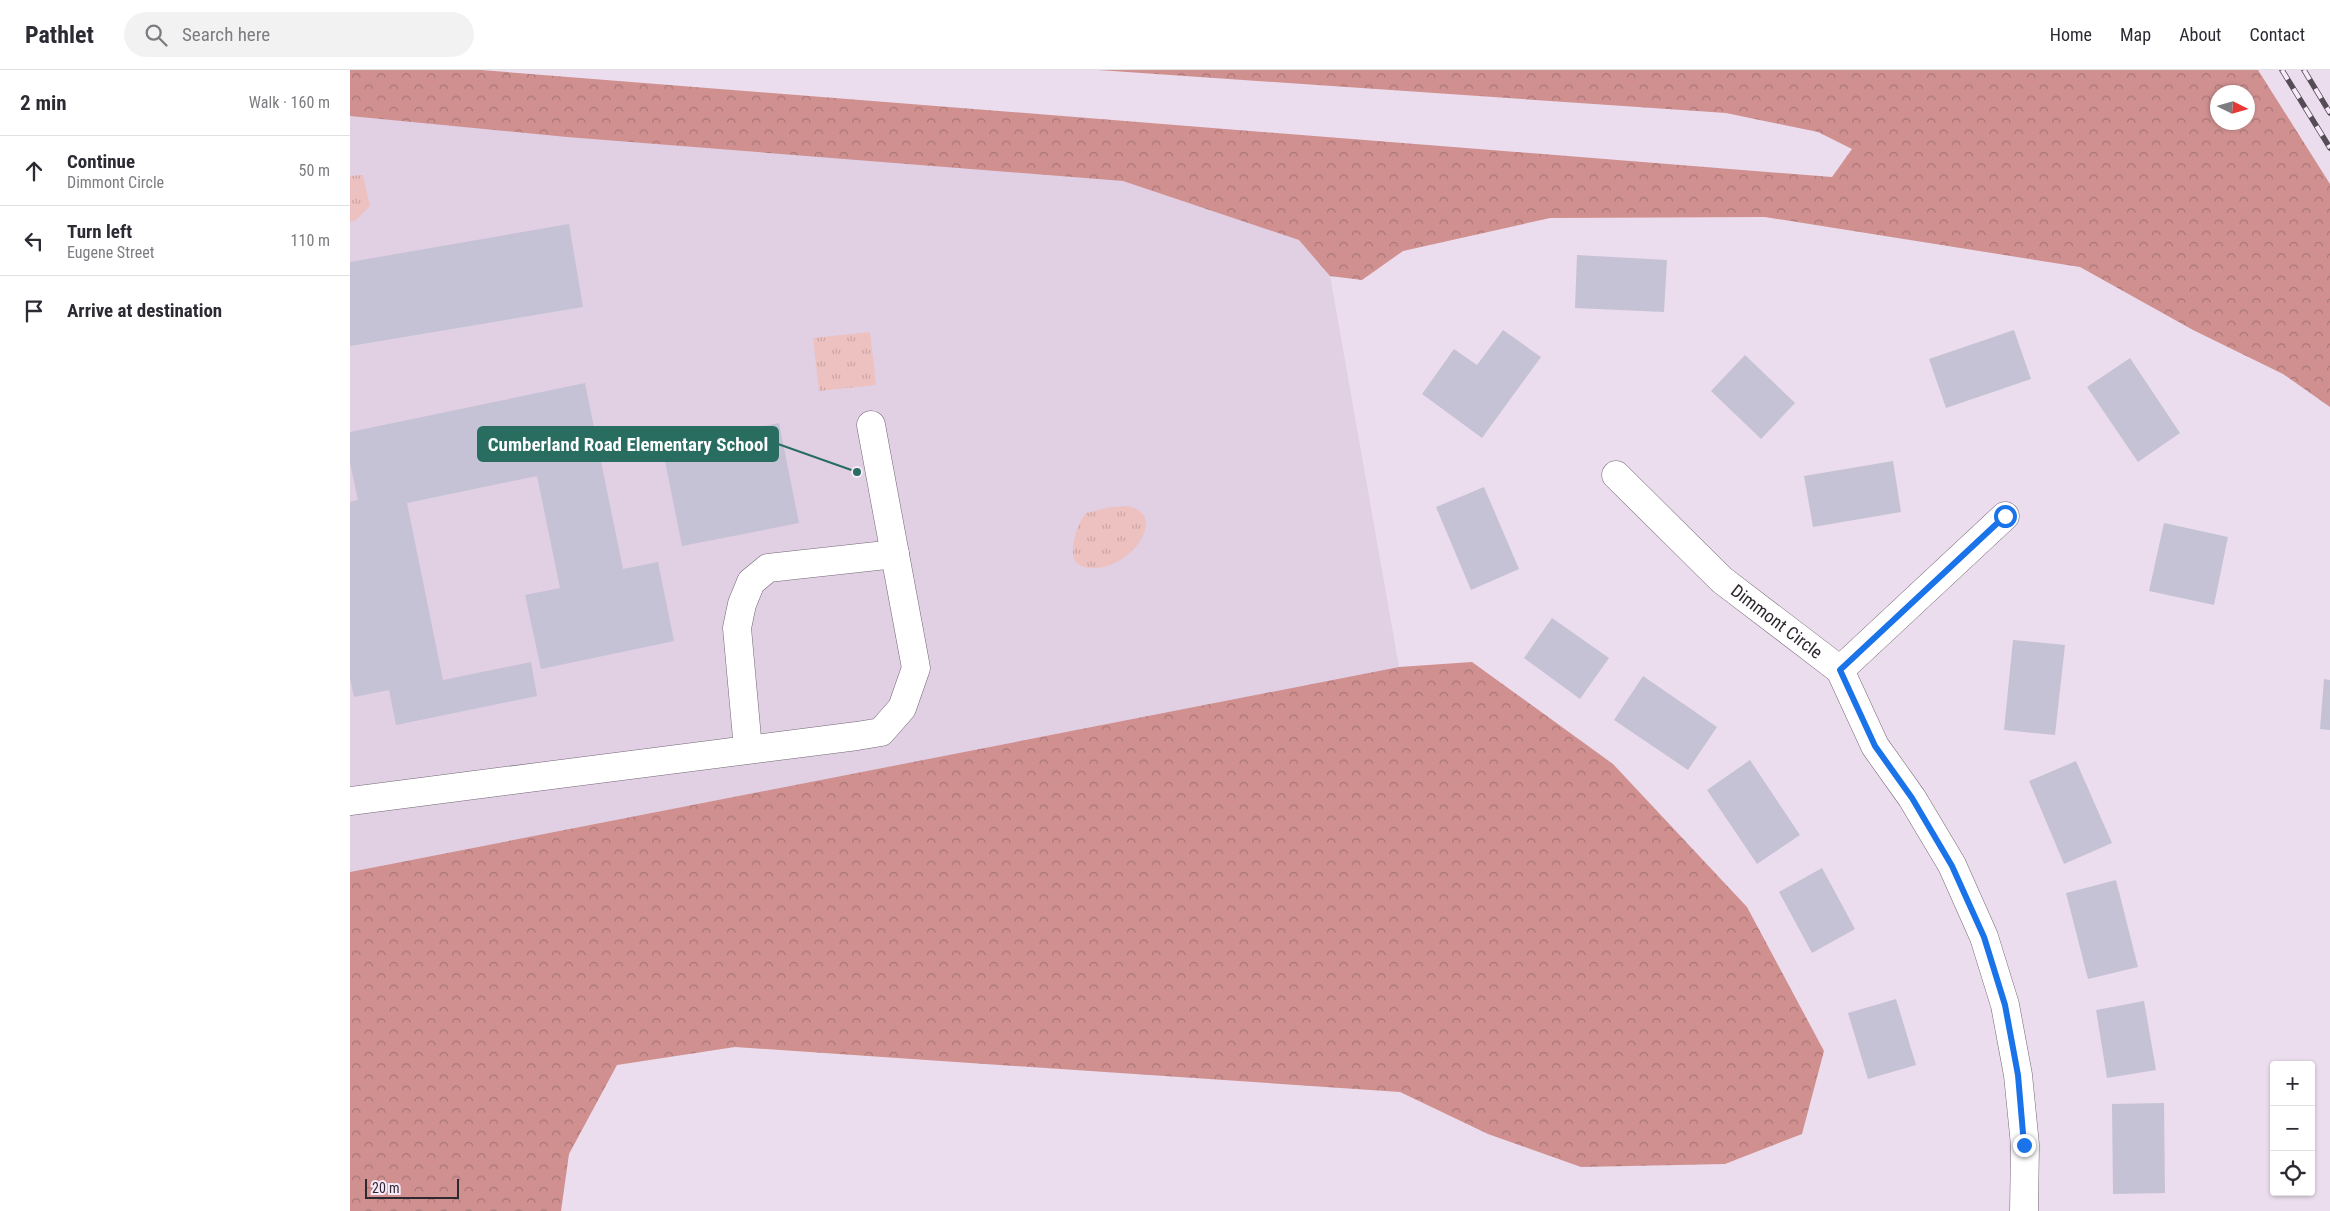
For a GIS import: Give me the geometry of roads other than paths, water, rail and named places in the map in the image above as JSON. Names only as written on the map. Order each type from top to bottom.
[{"type":"street","points":[[350,801],[881,732],[902,708],[916,668],[871,425]]},
{"type":"street","name":"Dimmont Circle","points":[[1616,475],[1722,580],[1840,670],[2005,516]]},
{"type":"street","points":[[748,749],[736,628],[742,604],[751,582],[768,568],[895,554]]},
{"type":"street","points":[[1840,670],[1875,746],[1912,798],[1952,866],[1984,937],[2005,1005],[2018,1075],[2024,1145],[2024,1211]]},
{"type":"railway","points":[[2282,70],[2330,148]]},
{"type":"railway","points":[[2304,70],[2330,113]]},
{"type":"place","name":"Cumberland Road Elementary School","points":[[857,472]]}]
